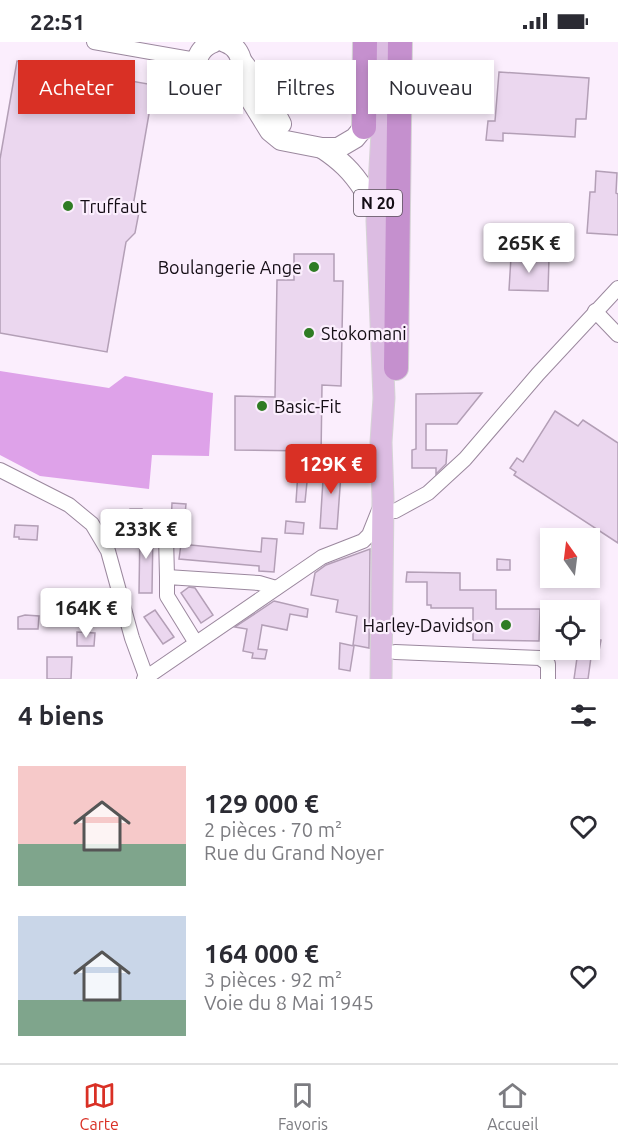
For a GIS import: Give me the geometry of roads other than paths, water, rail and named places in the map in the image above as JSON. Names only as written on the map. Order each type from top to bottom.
[{"type":"highway","points":[[364,127],[365,42]]},
{"type":"highway","name":"N 20","points":[[396,368],[400,42]]},
{"type":"main road","name":"N 20","points":[[384,42],[384,97],[377,221],[384,398],[381,442],[389,505],[395,679]]},
{"type":"main road","points":[[364,190],[366,311],[374,399],[381,442]]},
{"type":"main road","name":"N 20","points":[[381,679],[396,368]]},
{"type":"street","points":[[94,42],[196,60],[201,50],[214,42]]},
{"type":"street","points":[[225,42],[238,51],[242,60]]},
{"type":"street","points":[[243,63],[262,87],[271,109],[283,128],[348,168],[364,190]]},
{"type":"street","points":[[243,92],[249,97],[281,140],[315,147],[338,148],[347,144],[364,127]]},
{"type":"street","points":[[0,470],[69,505],[92,524],[108,551],[132,638],[146,678],[322,557],[363,541],[389,505],[428,493],[465,459],[595,311],[618,288]]},
{"type":"street","points":[[595,311],[618,335]]},
{"type":"street","points":[[166,536],[167,596],[196,643]]},
{"type":"street","points":[[167,577],[260,583],[276,588]]},
{"type":"street","points":[[395,652],[540,658],[548,664],[548,679]]},
{"type":"place","name":"Truffaut","points":[[68,206]]},
{"type":"place","name":"Boulangerie Ange","points":[[314,267]]},
{"type":"place","name":"Stokomani","points":[[309,333]]},
{"type":"place","name":"Basic-Fit","points":[[262,406]]},
{"type":"place","name":"Harley-Davidson","points":[[506,625]]}]
